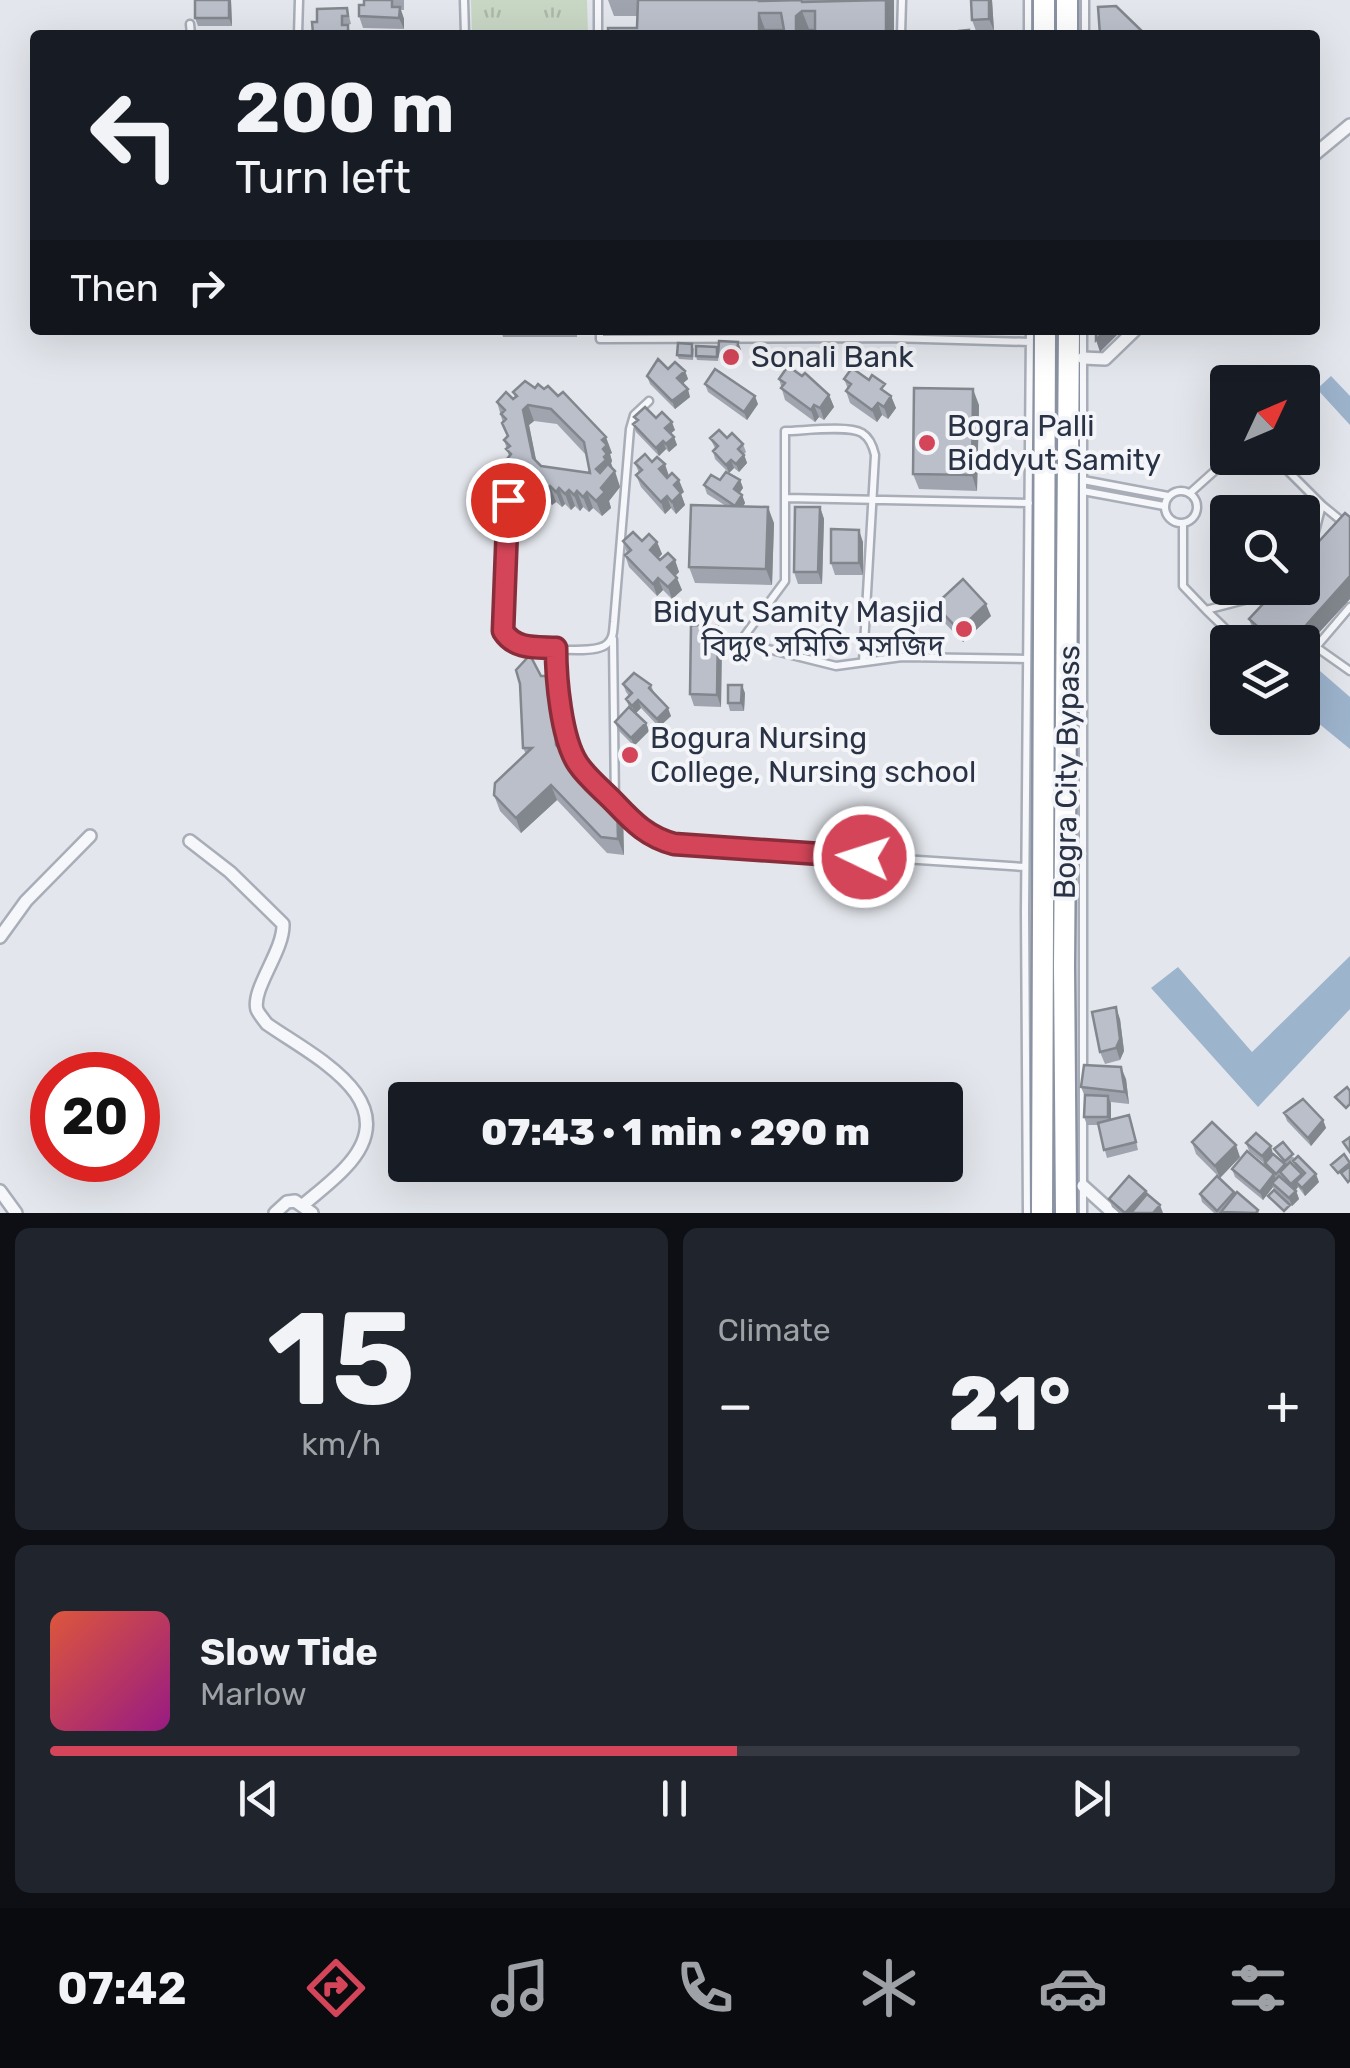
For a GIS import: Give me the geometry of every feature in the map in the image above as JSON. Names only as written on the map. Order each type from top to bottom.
[{"type":"highway","points":[[1044,0],[1044,30]]},
{"type":"highway","points":[[1067,0],[1067,30]]},
{"type":"highway","name":"Bogra City Bypass","points":[[1066,1213],[1069,335]]},
{"type":"highway","name":"Bogra City Bypass","points":[[1038,336],[1042,1213]]},
{"type":"street","points":[[1320,150],[1350,124]]},
{"type":"street","points":[[1083,358],[1105,359],[1129,335]]},
{"type":"street","points":[[0,937],[26,900],[90,836]]},
{"type":"street","points":[[190,841],[230,872],[282,924],[284,938],[257,998],[257,1011],[266,1024],[353,1086],[368,1114],[364,1137],[348,1166],[307,1209],[287,1202],[275,1213]]},
{"type":"street","points":[[1082,1186],[1113,1213]]},
{"type":"street","points":[[0,1190],[16,1213]]},
{"type":"lane","points":[[298,30],[299,0]]},
{"type":"lane","points":[[464,0],[465,30]]},
{"type":"lane","points":[[598,0],[598,30]]},
{"type":"lane","points":[[901,30],[902,0]]},
{"type":"lane","points":[[1028,0],[1028,30]]},
{"type":"lane","points":[[1085,0],[1085,30]]},
{"type":"lane","points":[[190,24],[191,30]]},
{"type":"lane","points":[[600,335],[600,339],[832,335]]},
{"type":"lane","points":[[964,335],[1038,336],[1028,503],[1027,1213]]},
{"type":"lane","points":[[1083,335],[1083,1213]]},
{"type":"lane","points":[[648,401],[634,415],[630,429],[613,632],[611,799],[645,833],[674,844],[1025,868]]},
{"type":"lane","points":[[863,662],[875,455],[872,446],[862,433],[848,430],[785,431],[785,582],[740,642],[836,666],[902,658],[1027,659]]},
{"type":"lane","points":[[1190,492],[1210,475]]},
{"type":"lane","points":[[1292,475],[1350,528]]},
{"type":"lane","points":[[1082,480],[1168,496],[1180,490],[1190,492],[1197,510],[1192,519],[1183,523],[1168,516],[1164,506],[1168,496]]},
{"type":"lane","points":[[1083,491],[1164,506]]},
{"type":"lane","points":[[786,498],[1028,503]]},
{"type":"lane","points":[[508,500],[503,631],[510,640],[520,645],[600,648],[610,642],[613,632]]},
{"type":"lane","points":[[1320,513],[1322,505]]},
{"type":"lane","points":[[1183,523],[1183,586],[1221,625]]},
{"type":"lane","points":[[1206,610],[1225,605]]},
{"type":"lane","points":[[1320,642],[1350,608]]},
{"type":"lane","points":[[556,648],[567,741],[584,772]]},
{"type":"lane","points":[[1320,649],[1350,672]]},
{"type":"green space","points":[[471,0],[587,0],[588,30],[472,30]]},
{"type":"water","points":[[1331,376],[1350,396],[1350,425],[1320,392],[1320,386]]},
{"type":"water","points":[[1320,671],[1350,697],[1350,749],[1320,725]]},
{"type":"water","points":[[1350,956],[1350,1009],[1258,1107],[1151,988],[1178,967],[1252,1052]]},
{"type":"building","points":[[195,0],[229,0],[229,18],[195,18]]},
{"type":"building","points":[[364,0],[392,0],[392,7],[400,7],[399,18],[359,16],[359,5],[364,5]]},
{"type":"building","points":[[638,0],[886,0],[886,30],[815,30],[815,11],[802,11],[796,16],[796,30],[784,30],[781,13],[759,13],[759,30],[608,28],[637,28]]},
{"type":"building","points":[[971,0],[989,0],[989,19],[972,20]]},
{"type":"building","points":[[1116,6],[1141,30],[1100,30],[1098,7]]},
{"type":"building","points":[[347,8],[348,16],[342,16],[342,25],[348,25],[348,30],[313,30],[317,9]]},
{"type":"building","points":[[719,341],[738,342],[737,356],[718,355]]},
{"type":"building","points":[[678,343],[692,344],[692,356],[677,355]]},
{"type":"building","points":[[696,346],[717,347],[717,357],[696,356]]},
{"type":"building","points":[[658,359],[668,369],[675,362],[685,371],[677,378],[688,389],[672,401],[647,376]]},
{"type":"building","points":[[788,366],[802,376],[805,373],[829,395],[820,408],[814,405],[811,410],[781,388],[785,383],[779,379]]},
{"type":"building","points":[[852,368],[869,380],[872,375],[885,384],[881,389],[891,396],[884,407],[878,403],[872,410],[846,391],[851,384],[844,379]]},
{"type":"building","points":[[715,369],[755,396],[744,412],[705,384]]},
{"type":"building","points":[[525,381],[535,388],[538,384],[544,389],[548,386],[558,396],[563,392],[606,437],[602,440],[607,445],[603,449],[606,460],[596,469],[600,473],[608,464],[615,471],[596,501],[587,492],[583,497],[577,491],[574,495],[569,490],[565,494],[559,488],[556,492],[550,486],[547,489],[541,484],[537,488],[533,483],[529,487],[524,482],[519,487],[511,479],[516,474],[507,459],[511,454],[504,440],[508,436],[502,423],[506,419],[501,414],[505,410],[497,402],[506,392],[513,399],[517,396],[513,392]],"holes":[[[528,405],[551,409],[584,442],[590,473],[541,466],[533,458],[523,410]]]},
{"type":"building","points":[[914,388],[973,389],[972,475],[913,474]]},
{"type":"building","points":[[645,407],[656,418],[662,412],[672,422],[665,428],[674,437],[666,444],[663,441],[656,448],[633,424],[638,420],[634,417]]},
{"type":"building","points":[[719,430],[727,438],[732,433],[743,444],[738,449],[744,455],[736,464],[731,460],[726,465],[713,451],[718,446],[710,438]]},
{"type":"building","points":[[645,454],[652,462],[657,457],[665,464],[659,469],[667,478],[672,473],[679,480],[674,485],[681,493],[672,502],[667,496],[661,502],[636,475],[642,470],[635,463]]},
{"type":"building","points":[[726,472],[740,480],[734,489],[742,495],[735,506],[704,485],[711,475],[720,480]]},
{"type":"building","points":[[691,505],[768,507],[766,569],[689,567]]},
{"type":"building","points":[[795,507],[820,507],[818,572],[794,572]]},
{"type":"building","points":[[1345,513],[1350,517],[1350,576],[1306,625],[1256,625],[1249,619],[1262,605],[1320,605],[1320,540]]},
{"type":"building","points":[[831,529],[859,530],[859,563],[831,563]]},
{"type":"building","points":[[633,532],[642,541],[649,534],[657,542],[650,550],[660,560],[668,553],[675,560],[667,567],[677,578],[668,587],[658,578],[653,584],[625,555],[631,550],[623,541]]},
{"type":"building","points":[[963,579],[986,604],[959,630],[935,605]]},
{"type":"building","points":[[691,625],[718,626],[717,695],[690,694]]},
{"type":"building","points":[[530,655],[541,676],[553,676],[556,745],[572,762],[576,758],[617,801],[618,839],[601,837],[551,785],[516,818],[494,795],[495,783],[532,748],[523,748],[516,670]]},
{"type":"building","points":[[634,673],[651,685],[649,688],[668,708],[657,719],[638,700],[632,706],[626,699],[632,693],[623,684]]},
{"type":"building","points":[[728,685],[742,685],[741,703],[728,703]]},
{"type":"building","points":[[629,707],[646,723],[631,738],[615,722]]},
{"type":"building","points":[[1116,1007],[1120,1039],[1116,1048],[1100,1052],[1092,1012]]},
{"type":"building","points":[[1084,1065],[1121,1067],[1125,1092],[1081,1087]]},
{"type":"building","points":[[1347,1087],[1350,1104],[1346,1108],[1335,1097]]},
{"type":"building","points":[[1085,1095],[1108,1096],[1108,1117],[1084,1117]]},
{"type":"building","points":[[1303,1099],[1323,1120],[1308,1138],[1284,1113]]},
{"type":"building","points":[[1129,1115],[1136,1142],[1104,1150],[1098,1123]]},
{"type":"building","points":[[1212,1122],[1236,1145],[1215,1166],[1192,1142]]},
{"type":"building","points":[[1256,1133],[1271,1146],[1262,1156],[1246,1143]]},
{"type":"building","points":[[1283,1142],[1293,1154],[1285,1161],[1274,1149]]},
{"type":"building","points":[[1247,1151],[1274,1174],[1260,1192],[1232,1169]]},
{"type":"building","points":[[1273,1154],[1285,1164],[1276,1174],[1265,1163]]},
{"type":"building","points":[[1344,1154],[1350,1163],[1338,1173],[1331,1165]]},
{"type":"building","points":[[1298,1156],[1316,1174],[1302,1188],[1296,1182],[1305,1173],[1293,1161]]},
{"type":"building","points":[[1290,1162],[1302,1174],[1291,1184],[1280,1172]]},
{"type":"building","points":[[1350,1166],[1350,1180],[1348,1182],[1341,1173]]},
{"type":"building","points":[[1129,1176],[1146,1191],[1125,1213],[1109,1199]]},
{"type":"building","points":[[1217,1176],[1234,1192],[1217,1211],[1200,1194]]},
{"type":"building","points":[[1279,1176],[1296,1191],[1289,1198],[1272,1183]]},
{"type":"building","points":[[1274,1190],[1290,1205],[1284,1211],[1268,1196]]},
{"type":"building","points":[[1237,1192],[1258,1210],[1256,1213],[1221,1212]]},
{"type":"building","points":[[1147,1194],[1160,1205],[1153,1213],[1131,1213]]},
{"type":"place","name":"Sonali Bank","points":[[731,357]]},
{"type":"place","name":"Bogra Palli Biddyut Samity","points":[[927,443]]},
{"type":"place","name":"Bidyut Samity Masjid বিদ্যুৎ সমিতি মসজিদ","points":[[964,629]]},
{"type":"place","name":"Bogura Nursing College, Nursing school","points":[[630,755]]},
{"type":"route","points":[[508,500],[503,631],[520,645],[556,648],[569,748],[584,772],[637,826],[674,844],[864,857]]}]
